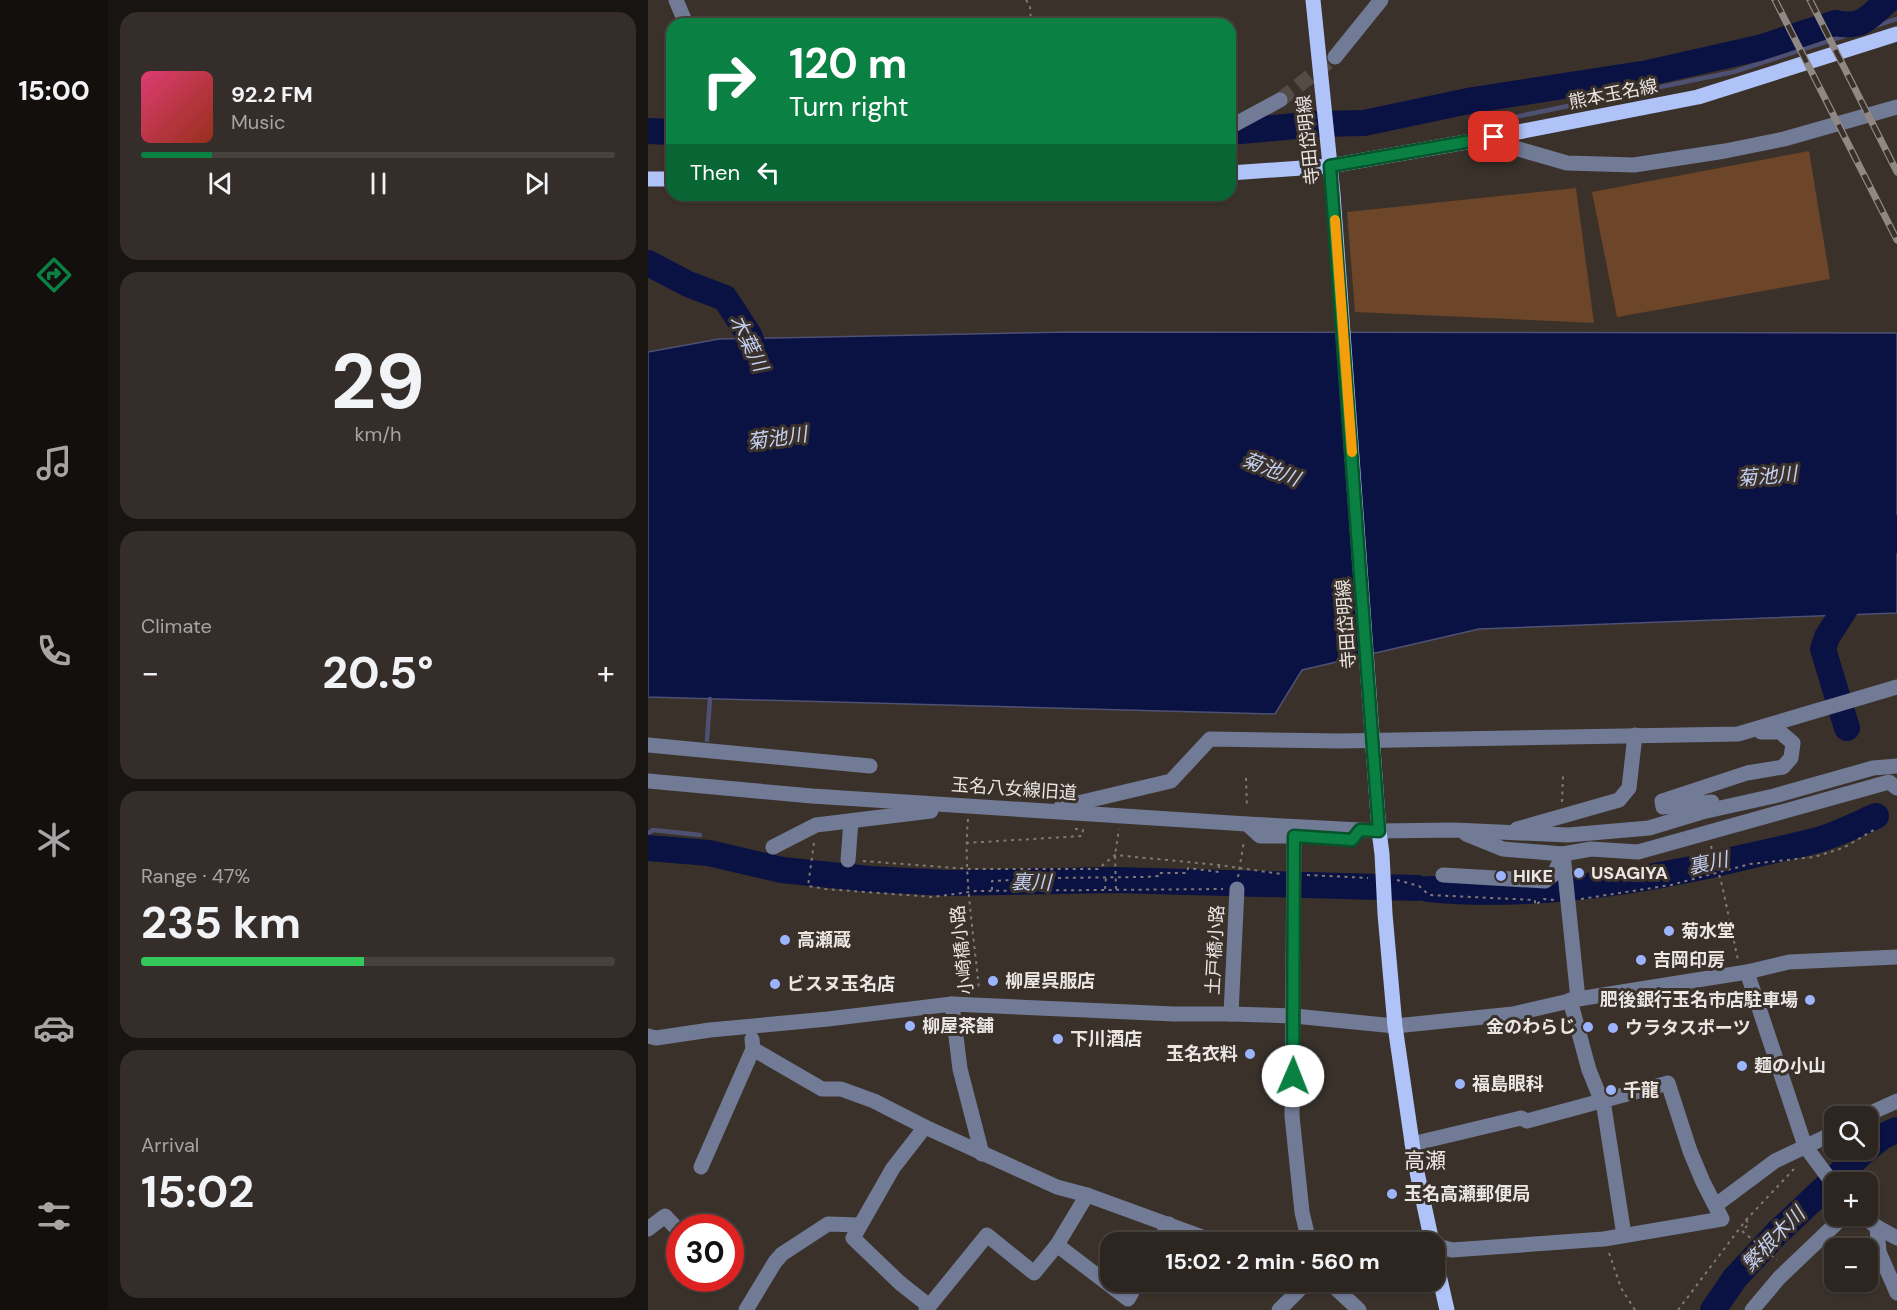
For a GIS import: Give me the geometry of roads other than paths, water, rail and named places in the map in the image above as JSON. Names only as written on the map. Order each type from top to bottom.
[{"type":"main road","name":"寺田岱明線","points":[[1313,0],[1334,194],[1395,1026],[1412,1144],[1430,1232]]},
{"type":"main road","name":"熊本玉名線","points":[[1236,173],[1330,166],[1698,97],[1897,34]]},
{"type":"main road","points":[[648,179],[666,179]]},
{"type":"main road","points":[[1443,1292],[1447,1310]]},
{"type":"street","points":[[676,0],[684,18]]},
{"type":"street","points":[[1335,57],[1381,0]]},
{"type":"street","points":[[1236,124],[1280,100]]},
{"type":"street","points":[[1472,141],[1515,148],[1567,163],[1634,165],[1764,143],[1897,107]]},
{"type":"street","points":[[1744,732],[1897,687]]},
{"type":"street","points":[[1046,811],[1171,781],[1210,739],[1339,741],[1780,732],[1793,743],[1791,758],[1783,767],[1747,773],[1662,801],[1663,807],[1774,796],[1874,768],[1897,766]]},
{"type":"street","points":[[1506,832],[1619,800],[1629,788],[1635,735]]},
{"type":"street","points":[[648,745],[870,766]]},
{"type":"street","name":"玉名八女線旧道","points":[[648,782],[812,796],[1247,824],[1379,831],[1454,830],[1568,835],[1649,828],[1702,812],[1774,796]]},
{"type":"street","points":[[1454,830],[1503,849],[1563,854],[1590,849],[1638,852],[1889,782],[1897,788]]},
{"type":"street","points":[[773,847],[816,825],[970,806]]},
{"type":"street","points":[[848,860],[851,821]]},
{"type":"street","points":[[1247,824],[1260,836],[1294,844],[1352,840],[1360,830]]},
{"type":"street","points":[[1294,844],[1292,1116],[1302,1212],[1307,1232]]},
{"type":"street","points":[[1443,875],[1545,881],[1554,874],[1563,854]]},
{"type":"street","points":[[1563,854],[1571,915],[1574,1000],[1589,1070],[1602,1103],[1610,1139],[1624,1235]]},
{"type":"street","name":"土戸橋小路","points":[[1232,1014],[1237,889]]},
{"type":"street","points":[[651,1041],[710,1030],[952,1004],[1174,1014],[1294,1016],[1395,1026],[1513,1014],[1574,1000],[1747,972],[1789,962],[1897,957]]},
{"type":"street","points":[[1747,972],[1809,1151],[1824,1172]]},
{"type":"street","points":[[952,1004],[960,1069],[982,1154]]},
{"type":"street","points":[[701,1167],[753,1049],[751,1027]]},
{"type":"street","points":[[753,1049],[822,1089],[841,1089],[874,1101],[982,1154],[1057,1187],[1087,1195],[1190,1232]]},
{"type":"street","points":[[1412,1144],[1521,1118],[1527,1121],[1602,1103],[1668,1083],[1690,1151],[1722,1219],[1604,1239],[1452,1250],[1445,1248]]},
{"type":"street","points":[[1878,1110],[1897,1101]]},
{"type":"street","points":[[925,1127],[893,1168],[853,1238],[927,1308],[987,1236],[1034,1273],[1057,1245],[1087,1195]]},
{"type":"street","points":[[1716,1204],[1775,1161],[1809,1151],[1824,1140]]},
{"type":"street","points":[[648,1229],[666,1217]]},
{"type":"street","points":[[746,1310],[782,1254],[828,1224],[859,1225]]},
{"type":"street","points":[[1165,1232],[1169,1224]]},
{"type":"street","points":[[1752,1310],[1779,1278],[1833,1226]]},
{"type":"street","points":[[1877,1227],[1896,1237]]},
{"type":"street","points":[[1877,1227],[1879,1252],[1897,1293]]},
{"type":"street","points":[[1057,1245],[1100,1278]]},
{"type":"street","points":[[1119,1292],[1128,1299],[1132,1292]]},
{"type":"street","points":[[1279,1310],[1297,1292]]},
{"type":"street","points":[[1340,1292],[1359,1310]]},
{"type":"water","name":"菊池川","points":[[1071,332],[1897,333],[1897,613],[1479,629],[1302,670],[1275,714],[648,697],[648,352],[719,339]]},
{"type":"waterway","points":[[1236,131],[1317,124],[1364,123],[1473,100],[1648,73],[1759,48],[1835,23],[1859,23],[1888,0]]},
{"type":"waterway","points":[[1486,123],[1733,72],[1897,19]]},
{"type":"waterway","points":[[648,131],[666,132]]},
{"type":"waterway","name":"木葉川","points":[[648,263],[688,284],[725,298],[749,335],[763,371]]},
{"type":"waterway","name":"裏川","points":[[1847,728],[1823,649],[1827,637],[1897,528]]},
{"type":"waterway","points":[[707,740],[710,699]]},
{"type":"waterway","name":"裏川","points":[[1428,889],[1508,892],[1628,881],[1812,842],[1876,816]]},
{"type":"waterway","points":[[648,833],[653,830],[700,835]]},
{"type":"waterway","name":"裏川","points":[[648,848],[709,853],[782,870],[869,879],[947,883],[1115,880],[1417,888]]},
{"type":"waterway","name":"繁根木川","points":[[1878,1140],[1897,1130]]},
{"type":"waterway","name":"繁根木川","points":[[1713,1310],[1735,1278],[1777,1233],[1854,1160]]},
{"type":"tunnel","points":[[1280,100],[1335,57]]},
{"type":"railway","points":[[1775,0],[1897,240]]},
{"type":"railway","points":[[1810,0],[1897,172]]},
{"type":"place","name":"USAGIYA","points":[[1579,873]]},
{"type":"place","name":"HIKE","points":[[1501,876]]},
{"type":"place","name":"菊水堂","points":[[1669,931]]},
{"type":"place","name":"高瀬蔵","points":[[785,940]]},
{"type":"place","name":"吉岡印房","points":[[1641,960]]},
{"type":"place","name":"柳屋呉服店","points":[[993,981]]},
{"type":"place","name":"ビスヌ玉名店","points":[[775,984]]},
{"type":"place","name":"肥後銀行玉名市店駐車場","points":[[1810,1000]]},
{"type":"place","name":"柳屋茶舗","points":[[910,1026]]},
{"type":"place","name":"金のわらじ","points":[[1588,1027]]},
{"type":"place","name":"ウラタスポーツ","points":[[1613,1028]]},
{"type":"place","name":"下川酒店","points":[[1058,1039]]},
{"type":"place","name":"玉名衣料","points":[[1250,1054]]},
{"type":"place","name":"麺の小山","points":[[1742,1066]]},
{"type":"place","name":"福島眼科","points":[[1460,1084]]},
{"type":"place","name":"千龍","points":[[1611,1090]]},
{"type":"place","name":"玉名高瀬郵便局","points":[[1392,1194]]},
{"type":"district","name":"高瀬","points":[[1425,1161]]}]
